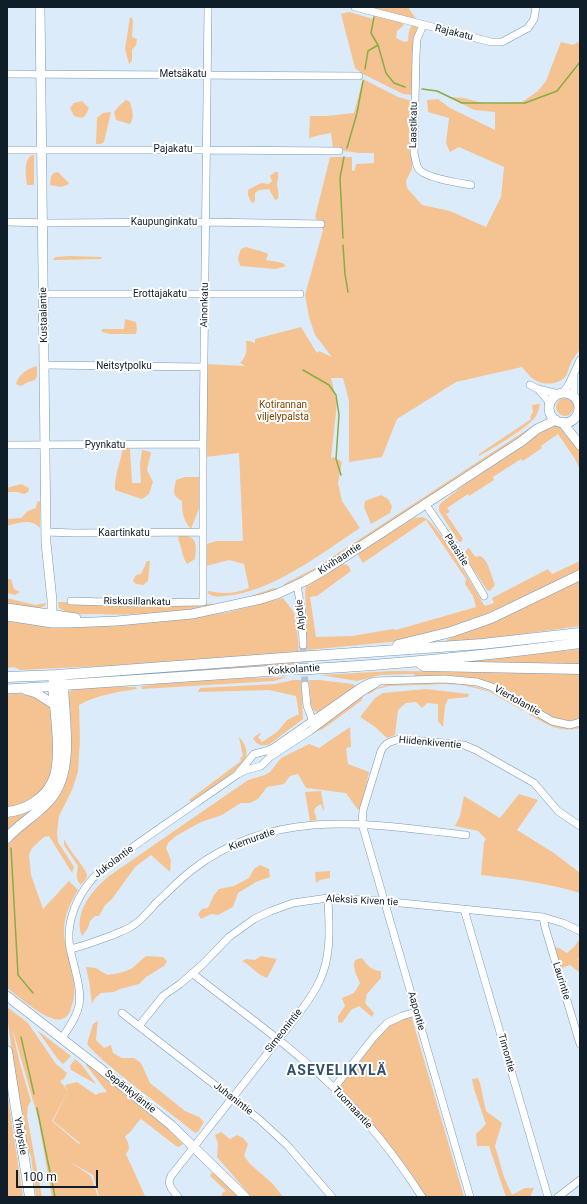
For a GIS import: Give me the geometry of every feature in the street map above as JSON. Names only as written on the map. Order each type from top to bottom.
[{"type":"highway","points":[[385,651],[396,646],[451,632],[491,618],[580,575]]},
{"type":"highway","name":"Kokkolantie","points":[[7,677],[57,675],[482,644],[580,633]]},
{"type":"highway","name":"Kokkolantie","points":[[58,686],[416,661],[492,654],[580,643]]},
{"type":"highway","points":[[416,661],[424,666],[580,669]]},
{"type":"highway","points":[[7,838],[19,826],[44,806],[52,797],[62,778],[66,764],[58,686],[54,679],[57,675]]},
{"type":"highway","points":[[7,812],[16,811],[32,804],[45,793],[54,780],[58,758],[55,705],[58,686]]},
{"type":"highway","name":"Yhdystie","points":[[7,1051],[30,1197]]},
{"type":"main road","name":"Kustaalantie","points":[[40,7],[46,551],[52,600],[52,619]]},
{"type":"main road","points":[[561,393],[569,393],[577,399],[579,405],[578,415],[580,444],[551,414],[550,406],[552,399],[561,393]]},
{"type":"main road","name":"Kivihaantie","points":[[537,429],[550,406]]},
{"type":"main road","points":[[559,421],[570,421],[578,415]]},
{"type":"main road","name":"Kivihaantie","points":[[7,608],[69,624],[192,614],[261,600],[297,585],[326,569],[369,540],[426,505],[522,441],[537,429],[559,421]]},
{"type":"main road","name":"Kivihaantie","points":[[7,616],[52,619]]},
{"type":"main road","name":"Kokkolantie","points":[[7,689],[58,686]]},
{"type":"main road","points":[[19,688],[36,693],[55,705]]},
{"type":"main road","name":"Sepänkyläntie","points":[[7,996],[171,1125],[245,1197]]},
{"type":"street","name":"Ainonkatu","points":[[203,602],[202,532],[208,7]]},
{"type":"street","name":"Rajakatu","points":[[355,7],[372,10],[423,25],[491,42],[502,42],[528,28],[534,19],[536,7]]},
{"type":"street","name":"Laastikatu","points":[[423,25],[417,39],[416,55],[414,153],[418,168],[423,173],[441,179],[471,185]]},
{"type":"street","name":"Metsäkatu","points":[[7,74],[359,76]]},
{"type":"street","name":"Pajakatu","points":[[7,150],[339,151]]},
{"type":"street","name":"Kaupunginkatu","points":[[7,222],[205,222],[321,224]]},
{"type":"street","name":"Erottajakatu","points":[[44,294],[300,294]]},
{"type":"street","points":[[530,385],[538,389],[561,393],[574,373],[580,360]]},
{"type":"street","name":"Neitsytpolku","points":[[44,365],[204,367]]},
{"type":"street","points":[[574,373],[577,399]]},
{"type":"street","points":[[538,389],[550,406]]},
{"type":"street","name":"Pyynkatu","points":[[7,445],[203,444]]},
{"type":"street","name":"Paasitie","points":[[426,505],[457,550],[484,596]]},
{"type":"street","name":"Kaartinkatu","points":[[46,532],[202,532]]},
{"type":"street","name":"Ahjotie","points":[[297,585],[302,613],[303,645]]},
{"type":"street","name":"Riskusillankatu","points":[[71,601],[142,603],[203,602]]},
{"type":"street","name":"Viertolantie","points":[[314,724],[359,688],[368,683],[380,681],[445,679],[477,682],[492,687],[560,724],[570,725],[580,722]]},
{"type":"street","points":[[258,753],[264,756],[261,765],[252,764],[251,758],[254,754],[273,748],[314,724],[307,706],[305,685]]},
{"type":"street","name":"Jukolantie","points":[[62,1038],[75,1020],[80,1003],[79,986],[70,949],[69,928],[73,912],[84,890],[94,877],[142,841],[238,774],[261,765],[314,724]]},
{"type":"street","name":"Hiidenkiventie","points":[[362,824],[363,810],[381,751],[387,743],[400,739],[464,745],[476,750],[534,783],[558,811],[580,826]]},
{"type":"street","name":"Jukolantie","points":[[238,774],[251,758]]},
{"type":"street","name":"Kiemuratie","points":[[70,949],[131,927],[192,870],[213,856],[241,842],[268,833],[296,826],[362,824],[466,835]]},
{"type":"street","name":"Aapontie","points":[[362,824],[470,1197]]},
{"type":"street","name":"Aleksis Kiven tie","points":[[139,1026],[163,996],[192,974],[229,937],[254,919],[293,903],[328,898],[543,917],[563,923],[580,931]]},
{"type":"street","name":"Simeonintie","points":[[178,1197],[171,1188],[169,1182],[170,1179],[278,1040],[312,994],[320,979],[326,961],[330,939],[328,898]]},
{"type":"street","name":"Timontie","points":[[464,910],[548,1197]]},
{"type":"street","name":"Laurintie","points":[[543,917],[580,1044]]},
{"type":"street","name":"Tuomaantie","points":[[192,974],[278,1040],[334,1088],[364,1119],[422,1197]]},
{"type":"street","name":"Juhanintie","points":[[122,1012],[260,1120],[287,1145],[332,1197]]},
{"type":"street","points":[[334,1088],[372,1038],[387,1023],[402,1016],[416,1012]]},
{"type":"street","points":[[558,1197],[580,1180]]},
{"type":"green space","points":[[374,7],[408,7],[416,19],[396,21],[404,25],[397,31],[396,38],[404,42],[408,41],[409,31],[412,25],[416,26],[418,29],[411,95],[403,94],[363,74],[355,68],[341,14],[349,12],[373,19]]},
{"type":"green space","points":[[130,17],[133,19],[132,37],[137,39],[136,45],[132,50],[132,61],[129,64],[125,49]]},
{"type":"green space","name":"Kotirannan viljelypalsta","points":[[580,41],[580,349],[571,362],[565,377],[560,381],[549,384],[542,383],[532,378],[522,367],[456,382],[397,419],[382,457],[349,462],[349,401],[343,378],[331,378],[337,403],[331,458],[334,457],[342,462],[338,483],[342,501],[360,528],[313,560],[278,580],[260,588],[242,593],[222,596],[210,595],[207,592],[229,593],[249,588],[244,564],[229,560],[206,566],[207,544],[216,541],[243,541],[239,453],[205,457],[205,364],[245,366],[240,363],[246,353],[246,341],[255,343],[255,339],[301,327],[317,353],[319,351],[332,357],[315,335],[309,317],[305,295],[323,230],[315,217],[330,157],[352,157],[352,171],[355,170],[356,164],[374,163],[374,153],[358,153],[333,149],[331,133],[309,138],[310,116],[354,113],[363,79],[398,97],[412,101],[412,169],[406,181],[407,188],[422,205],[450,211],[486,227],[501,197],[504,167],[459,147],[450,152],[446,143],[449,118],[428,112],[427,100],[438,99],[450,108],[495,130],[495,112],[474,110],[449,97],[464,98],[486,104],[522,102],[538,91],[546,81],[561,42],[573,45]]},
{"type":"green space","points":[[126,100],[130,102],[133,116],[130,124],[116,120],[114,112]]},
{"type":"green space","points":[[82,101],[89,108],[85,116],[82,118],[74,116],[70,108],[74,103]]},
{"type":"green space","points":[[111,112],[104,142],[101,144],[96,144],[97,118],[103,113]]},
{"type":"green space","points":[[34,155],[34,183],[33,185],[27,185],[26,164],[29,157]]},
{"type":"green space","points":[[58,172],[69,184],[61,187],[50,185],[51,176]]},
{"type":"green space","points":[[275,172],[278,172],[278,199],[275,200],[269,189],[259,190],[255,193],[254,203],[251,202],[248,195],[248,190],[261,183],[269,184],[272,181],[270,176]]},
{"type":"green space","points":[[246,247],[268,254],[266,260],[283,263],[286,266],[276,269],[240,266],[238,258],[241,249]]},
{"type":"green space","points":[[55,257],[102,257],[101,259],[53,260]]},
{"type":"green space","points":[[125,319],[136,322],[136,334],[110,334],[102,332],[102,329],[124,329]]},
{"type":"green space","points":[[36,366],[37,376],[35,380],[21,386],[16,384],[23,373]]},
{"type":"green space","points":[[565,398],[571,401],[574,407],[571,413],[565,416],[559,413],[556,407],[559,401]]},
{"type":"green space","points":[[540,404],[538,412],[532,421],[510,438],[479,456],[479,454],[531,419],[530,417],[533,412],[532,405]]},
{"type":"green space","points":[[534,425],[526,433],[330,562],[284,586],[284,584],[317,567]]},
{"type":"green space","points":[[549,425],[558,425],[566,432],[579,450],[580,470],[575,459],[558,434],[541,446],[542,448],[523,461],[521,459],[493,477],[494,480],[469,496],[468,494],[447,508],[450,512],[446,514],[463,539],[459,542],[439,511],[439,506],[441,503],[479,473]]},
{"type":"green space","points":[[123,447],[130,449],[132,483],[141,483],[140,465],[142,450],[151,452],[147,470],[153,482],[149,494],[142,499],[115,490]]},
{"type":"green space","points":[[185,477],[200,477],[200,506],[191,529],[186,523],[182,509],[182,501],[176,497],[174,492],[176,480]]},
{"type":"green space","points":[[21,484],[29,488],[28,492],[24,494],[9,492],[7,494],[7,488]]},
{"type":"green space","points":[[381,495],[388,499],[392,506],[390,513],[371,524],[364,507],[365,501]]},
{"type":"green space","points":[[40,501],[40,528],[29,522],[7,526],[7,519],[21,518],[28,511],[36,508],[37,502]]},
{"type":"green space","points":[[423,517],[430,522],[446,543],[485,606],[494,603],[492,598],[548,569],[552,574],[580,561],[580,571],[503,609],[497,609],[457,627],[401,641],[307,650],[305,630],[307,621],[306,586],[343,564],[348,565],[351,571],[317,596],[310,597],[316,637],[352,636],[393,629],[396,630],[476,607],[473,596],[465,584],[466,579],[426,520],[363,563],[358,555],[361,551],[414,518]]},
{"type":"green space","points":[[179,536],[189,537],[196,545],[195,559],[187,564],[178,539]]},
{"type":"green space","points":[[468,548],[475,557],[480,556],[486,561],[495,585],[490,591],[487,590],[470,564],[465,552]]},
{"type":"green space","points":[[147,561],[150,561],[148,581],[143,585],[136,584],[133,581],[136,575],[141,574]]},
{"type":"green space","points":[[580,578],[580,626],[494,638],[440,643]]},
{"type":"green space","points":[[7,579],[11,579],[14,589],[20,592],[15,595],[7,593]]},
{"type":"green space","points":[[274,588],[279,589],[250,599],[213,608],[155,614],[117,615],[73,613],[63,611],[59,608],[58,602],[220,604],[245,598]]},
{"type":"green space","points":[[7,598],[35,605],[46,603],[45,606],[38,609],[7,606]]},
{"type":"green space","points":[[283,598],[293,611],[296,618],[299,651],[230,659],[160,664],[20,670],[14,667],[7,668],[7,620],[112,624],[194,618],[229,612]]},
{"type":"green space","points":[[580,649],[580,665],[457,664],[477,660]]},
{"type":"green space","points":[[294,662],[295,666],[123,678],[121,675],[138,672]]},
{"type":"green space","points":[[392,671],[580,672],[580,718],[567,721],[553,719],[502,688],[475,678],[445,675],[415,676],[414,674],[380,675],[357,681],[320,675]]},
{"type":"green space","points":[[287,677],[274,681],[142,689],[141,686],[153,685],[158,682],[198,679]]},
{"type":"green space","points":[[293,680],[301,680],[303,719],[270,744],[265,745],[258,744],[253,738],[260,733],[261,734],[258,737],[262,742],[277,732],[287,720],[299,714],[296,696],[269,690],[198,692],[200,688],[275,684]]},
{"type":"green space","points":[[309,680],[353,684],[357,687],[321,711],[317,712],[314,711],[311,705]]},
{"type":"green space","points":[[457,683],[486,690],[525,709],[524,711],[490,692],[461,685],[444,684],[389,686],[377,689],[369,694],[365,692],[389,684]]},
{"type":"green space","points":[[99,686],[136,687],[137,689],[100,696],[79,705],[80,739],[78,772],[72,790],[59,816],[57,833],[58,842],[74,867],[72,873],[49,836],[44,837],[32,848],[29,855],[31,875],[43,909],[69,881],[78,890],[70,904],[64,924],[64,935],[74,981],[74,999],[68,1015],[62,1019],[56,1019],[49,1017],[26,1003],[7,988],[7,844],[20,829],[54,800],[68,693],[73,689]]},
{"type":"green space","points":[[426,689],[469,694],[468,697],[448,699],[445,706],[443,727],[438,721],[438,704],[427,703],[422,708],[416,702],[406,703],[398,710],[395,735],[387,738],[374,726],[360,717],[375,698],[383,693]]},
{"type":"green space","points":[[7,693],[29,694],[47,703],[52,711],[55,752],[50,780],[33,800],[7,809]]},
{"type":"green space","points":[[362,695],[363,697],[361,701],[323,729],[315,732]]},
{"type":"green space","points":[[530,712],[542,720],[560,727],[580,726],[580,728],[559,729],[542,722],[529,714]]},
{"type":"green space","points":[[350,727],[351,747],[346,748],[348,764],[369,772],[362,805],[358,810],[346,793],[306,788],[298,774],[290,776],[284,784],[267,787],[258,799],[250,803],[241,803],[222,815],[201,822],[176,836],[168,843],[166,848],[171,860],[170,872],[151,855],[135,867],[112,899],[105,905],[99,916],[95,916],[90,921],[88,928],[82,936],[80,919],[82,911],[96,888],[109,876],[248,780],[270,772],[281,758],[309,744],[319,748]]},
{"type":"green space","points":[[239,737],[246,749],[246,757],[243,762],[230,775],[191,802],[189,800],[241,761],[240,758],[243,756]]},
{"type":"green space","points":[[54,791],[7,834],[7,816]]},
{"type":"green space","points":[[321,791],[324,812],[321,804],[316,807],[314,811],[317,820],[310,821],[305,792]]},
{"type":"green space","points":[[519,794],[538,800],[517,830],[554,853],[580,873],[580,893],[543,884],[481,875],[484,842],[486,839],[478,831],[455,826],[460,816],[464,796],[500,818]]},
{"type":"green space","points":[[65,840],[86,872],[86,878],[81,885],[77,878],[78,866],[64,845]]},
{"type":"green space","points":[[260,865],[269,869],[270,877],[256,882],[238,893],[233,907],[218,915],[211,914],[201,919],[198,914],[202,909],[208,908],[214,895],[219,889],[234,886],[249,878],[254,869]]},
{"type":"green space","points":[[330,871],[330,878],[320,880],[316,883],[315,872]]},
{"type":"green space","points":[[578,941],[580,941],[580,957],[578,959],[580,962],[580,973],[570,965],[561,968],[554,947],[567,953]]},
{"type":"green space","points":[[146,956],[163,957],[167,961],[164,966],[146,977],[139,984],[114,992],[101,993],[95,998],[92,1004],[86,967],[96,968],[107,975],[120,973],[131,969]]},
{"type":"green space","points":[[261,956],[277,959],[267,978],[260,975],[242,961],[246,959],[255,960]]},
{"type":"green space","points":[[362,958],[370,967],[381,971],[381,978],[367,994],[365,1003],[374,1013],[372,1017],[359,1006],[351,1010],[342,1023],[338,1022],[338,1016],[345,1006],[342,998],[354,993],[360,983],[355,972],[354,963],[355,960]]},
{"type":"green space","points":[[7,1007],[28,1023],[56,1064],[67,1073],[64,1079],[60,1081],[68,1091],[65,1085],[77,1082],[96,1095],[107,1092],[86,1065],[87,1063],[161,1122],[183,1144],[179,1147],[176,1146],[141,1119],[125,1137],[128,1142],[129,1149],[126,1154],[145,1196],[99,1197],[93,1175],[70,1162],[91,1176],[98,1197],[52,1197],[38,1118],[13,1031],[20,1064],[31,1101],[28,1106],[27,1116],[42,1197],[36,1197],[31,1156],[26,1145],[16,1081]],"holes":[[[68,1091],[53,1121],[80,1143],[79,1144],[52,1121]]]},
{"type":"green space","points":[[411,1015],[464,1197],[424,1197],[337,1088],[374,1041],[389,1025]]},
{"type":"green space","points":[[98,1021],[96,1040],[104,1048],[111,1045],[113,1053],[122,1058],[134,1058],[141,1063],[150,1083],[185,1111],[199,1117],[204,1122],[198,1132],[195,1133],[115,1071],[90,1048],[87,1044],[93,1024]]},
{"type":"green space","points":[[37,1030],[71,1056],[63,1064],[57,1058]]},
{"type":"green space","points":[[75,1059],[81,1064],[96,1084],[71,1070],[70,1066]]},
{"type":"green space","points":[[478,1078],[486,1111],[502,1123],[495,1146],[504,1177],[512,1195],[525,1188],[534,1188],[530,1197],[506,1197],[489,1146],[477,1146],[476,1134],[486,1124],[472,1079]]},
{"type":"green space","points":[[7,1090],[8,1097],[23,1197],[7,1197]]},
{"type":"green space","points":[[221,1132],[230,1139],[237,1135],[243,1138],[248,1144],[244,1156],[250,1164],[273,1184],[283,1197],[252,1197],[249,1194],[217,1157],[218,1144],[215,1135]]},
{"type":"green space","points":[[211,1173],[217,1175],[240,1197],[222,1197],[222,1193],[226,1191],[210,1176]]},
{"type":"waterway","points":[[374,17],[371,33],[378,45],[386,73],[394,83],[405,87]]},
{"type":"waterway","points":[[365,69],[368,51],[378,45]]},
{"type":"waterway","points":[[422,89],[437,91],[462,103],[525,103],[557,91],[580,62]]},
{"type":"waterway","points":[[347,148],[357,113],[363,81]]},
{"type":"waterway","points":[[343,238],[340,178],[344,157]]},
{"type":"waterway","points":[[343,245],[348,292]]},
{"type":"waterway","points":[[303,370],[329,385],[336,395],[339,415],[336,459],[341,475]]},
{"type":"waterway","points":[[11,848],[18,975],[33,993]]},
{"type":"waterway","points":[[21,1037],[34,1094]]},
{"type":"waterway","points":[[37,1108],[55,1197]]},
{"type":"tunnel","points":[[303,645],[305,685]]},
{"type":"district","name":"ASEVELIKYLÄ","points":[[337,1071]]}]
